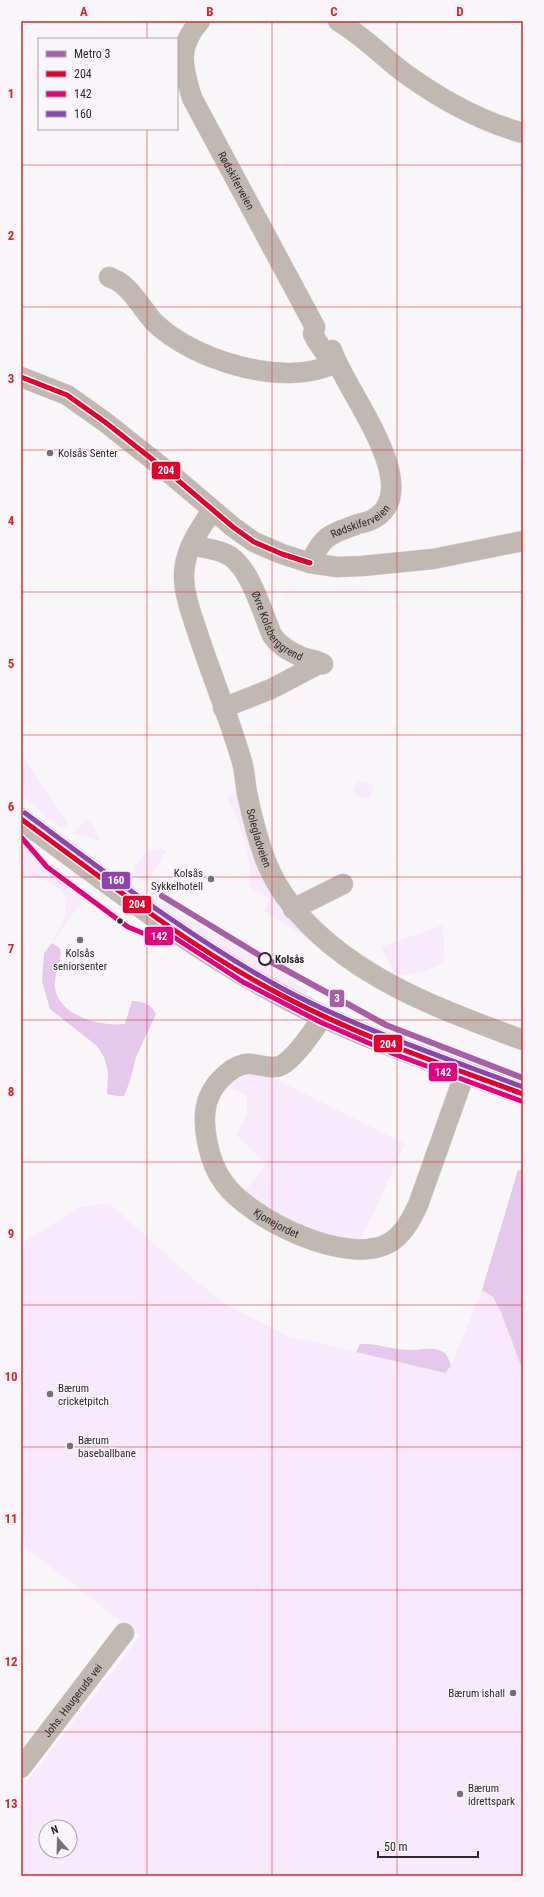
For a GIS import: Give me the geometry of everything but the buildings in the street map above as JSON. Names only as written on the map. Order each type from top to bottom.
[{"type":"main road","points":[[21,819],[131,901],[193,942],[280,995],[360,1033],[523,1094]]},
{"type":"street","points":[[338,21],[356,32],[402,71],[431,91],[481,119],[523,133]]},
{"type":"street","name":"Rødskiferveien","points":[[194,23],[187,38],[184,56],[185,71],[192,98],[315,327],[321,328],[332,349],[336,363],[352,387],[381,445],[391,478],[390,497],[384,510],[375,518],[328,536],[319,544],[310,563]]},
{"type":"street","points":[[109,277],[122,284],[154,322],[168,334],[189,347],[210,357],[261,371],[299,372],[320,370],[336,363]]},
{"type":"street","points":[[21,377],[67,395],[105,422],[167,471],[212,510],[254,542],[282,554],[310,563],[337,567],[433,559],[523,542]]},
{"type":"street","name":"Solegladveien","points":[[212,510],[191,544],[185,562],[184,578],[190,609],[246,783],[267,865],[277,885],[293,909],[335,949],[391,983],[456,1015],[523,1040]]},
{"type":"street","name":"Øvre Kolsberggrend","points":[[191,544],[230,556],[246,574],[272,635],[278,644],[303,657],[319,661],[323,664],[317,665],[271,689],[223,708]]},
{"type":"street","points":[[293,909],[343,884]]},
{"type":"street","name":"Kjonejordet","points":[[322,1016],[295,1052],[281,1065],[268,1067],[251,1064],[236,1068],[223,1077],[215,1084],[211,1091],[206,1110],[206,1133],[209,1149],[218,1174],[225,1185],[255,1210],[303,1237],[339,1247],[361,1250],[384,1246],[398,1236],[409,1224],[418,1206],[465,1073]]},
{"type":"street","name":"Johs. Haugeruds vei","points":[[21,1768],[124,1633]]},
{"type":"shaded area","points":[[21,755],[69,824],[64,827],[59,827],[21,794]]},
{"type":"shaded area","points":[[358,781],[373,785],[373,790],[370,797],[366,799],[354,794],[353,791]]},
{"type":"shaded area","points":[[242,789],[311,940],[263,911],[270,899],[248,886],[250,865],[248,853],[241,829],[227,797]]},
{"type":"shaded area","points":[[86,820],[92,823],[100,841],[72,833]]},
{"type":"shaded area","points":[[21,836],[39,856],[38,861],[83,900],[52,943],[65,917],[66,900],[62,890],[41,878],[30,878],[23,875],[21,872]]},
{"type":"shaded area","points":[[161,848],[166,851],[147,883],[134,875],[137,864],[142,856],[150,851]]},
{"type":"shaded area","points":[[153,887],[163,895],[158,901],[308,991],[304,999],[229,956],[145,899]]},
{"type":"shaded area","points":[[443,925],[444,952],[443,960],[440,963],[435,967],[422,972],[401,974],[394,971],[381,947]]},
{"type":"shaded area","points":[[52,943],[60,948],[61,953],[55,978],[55,988],[58,998],[64,1006],[82,1018],[104,1024],[125,1024],[132,1001],[146,1004],[152,1008],[156,1014],[136,1057],[130,1081],[124,1096],[107,1094],[108,1071],[104,1057],[97,1046],[50,1009],[42,981],[44,953]]},
{"type":"shaded area","points":[[247,1065],[405,1144],[359,1243],[309,1235],[244,1193],[266,1164],[236,1135],[247,1115],[247,1096],[224,1085]]},
{"type":"shaded area","points":[[518,1170],[523,1171],[523,1371],[501,1312],[493,1297],[482,1290]]},
{"type":"shaded area","points":[[109,1203],[191,1277],[227,1305],[288,1336],[444,1373],[451,1366],[482,1290],[493,1297],[501,1312],[523,1371],[523,1876],[21,1876],[21,1789],[140,1636],[21,1544],[21,1244],[79,1207]]},
{"type":"shaded area","points":[[360,1344],[373,1344],[407,1350],[437,1350],[446,1355],[451,1366],[445,1373],[356,1352]]},
{"type":"metro line","name":"3","points":[[162,896],[264,958],[386,1025],[523,1078]]},
{"type":"transit line","name":"204","points":[[21,377],[67,395],[105,422],[167,471],[233,527],[254,542],[282,554],[310,563]]},
{"type":"transit line","name":"160","points":[[25,813],[184,928],[251,971],[285,990],[343,1018],[433,1054],[523,1087]]},
{"type":"transit line","name":"204","points":[[21,819],[181,935],[248,977],[312,1011],[371,1037],[523,1094]]},
{"type":"transit line","name":"142","points":[[21,837],[47,867],[128,927],[150,936],[172,936],[243,982],[320,1022],[394,1054],[521,1101]]},
{"type":"place","name":"Kolsås Senter","points":[[50,453]]},
{"type":"place","name":"Kolsås Sykkelhotell","points":[[211,879]]},
{"type":"place","name":"Kolsås seniorsenter","points":[[80,940]]},
{"type":"place","name":"Kolsås","points":[[265,959]]},
{"type":"place","name":"Bærum cricketpitch","points":[[50,1394]]},
{"type":"place","name":"Bærum baseballbane","points":[[70,1446]]},
{"type":"place","name":"Bærum ishall","points":[[513,1693]]},
{"type":"place","name":"Bærum idrettspark","points":[[460,1794]]}]
